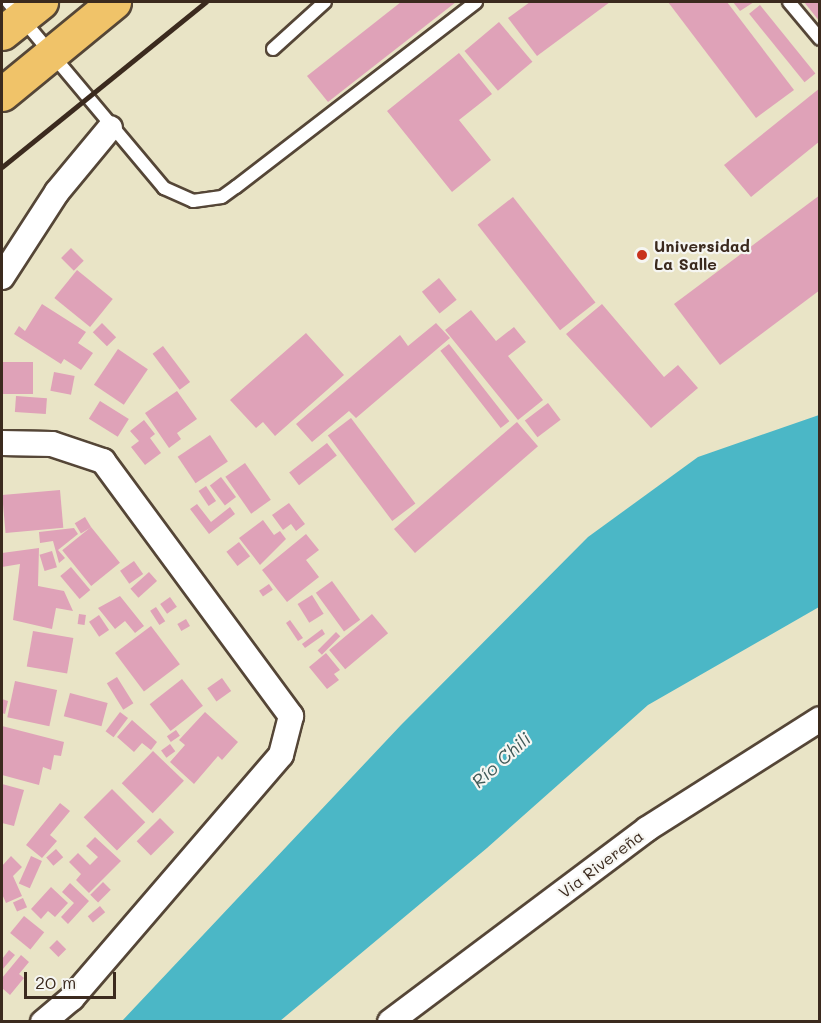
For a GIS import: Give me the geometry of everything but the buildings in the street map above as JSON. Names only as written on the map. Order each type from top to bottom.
[{"type":"main road","points":[[2,94],[114,2]]},
{"type":"street","points":[[2,277],[57,192],[110,128]]},
{"type":"street","points":[[2,443],[52,444],[103,461],[291,716],[280,755],[72,998],[43,1022]]},
{"type":"street","name":"Via Rivereña","points":[[390,1022],[647,830],[819,719]]},
{"type":"lane","points":[[273,49],[325,2]]},
{"type":"lane","points":[[18,13],[110,128],[164,188],[178,198],[193,201],[222,197],[477,2]]},
{"type":"lane","points":[[789,2],[819,39]]},
{"type":"water","name":"Río Chili","points":[[819,415],[819,607],[648,705],[487,848],[280,1021],[122,1021],[401,725],[588,537],[698,457]]},
{"type":"railway","points":[[2,167],[206,2]]},
{"type":"place","name":"Universidad La Salle","points":[[642,255]]}]
